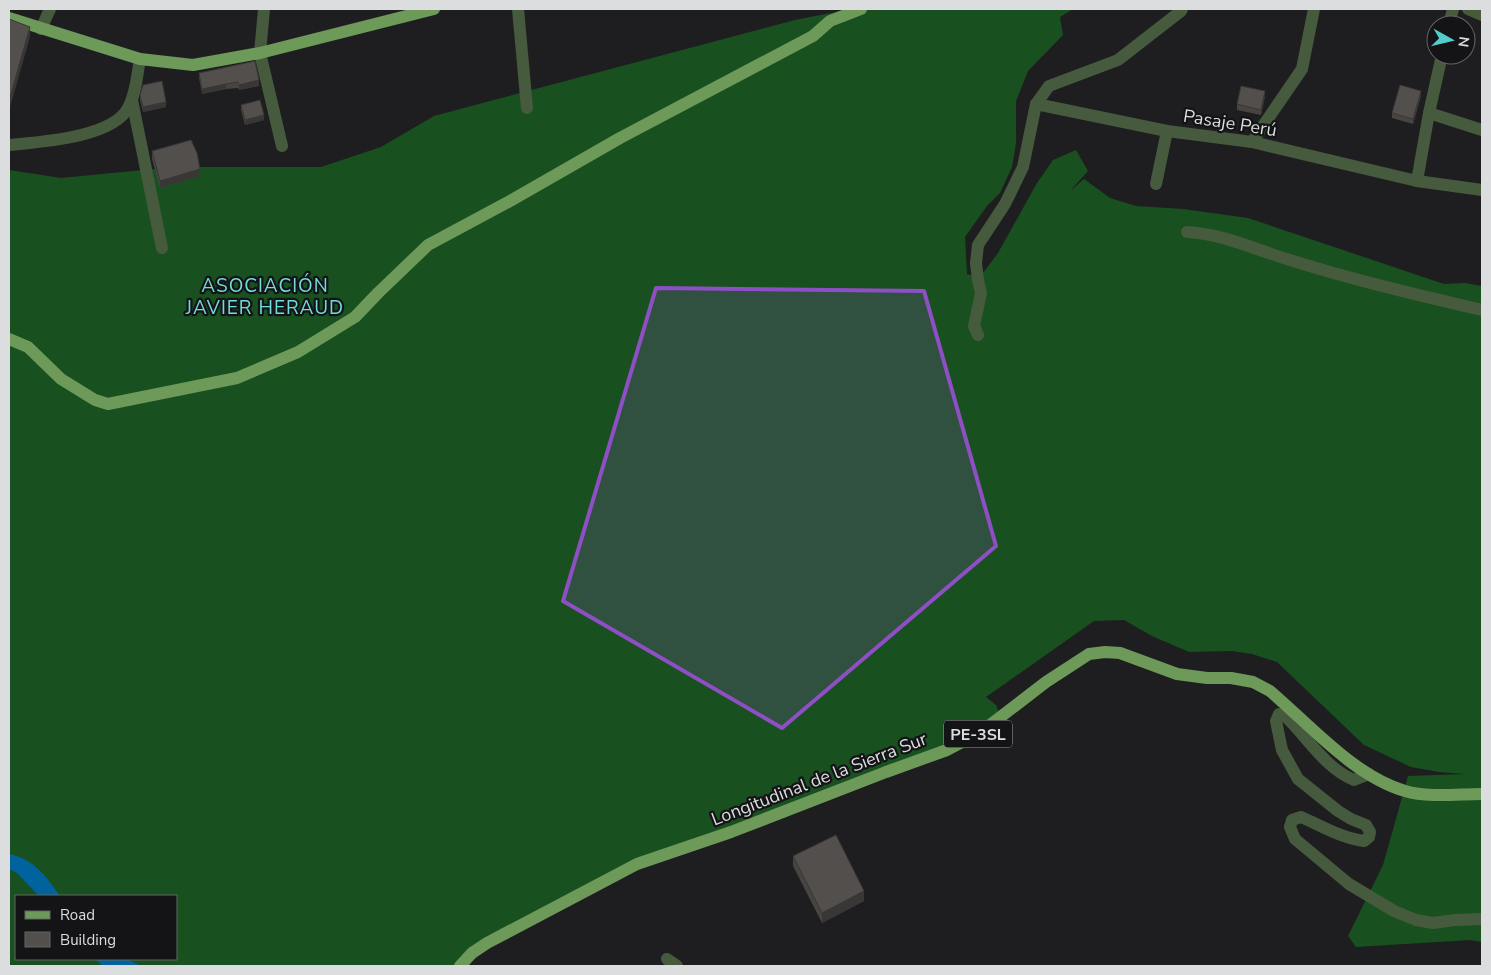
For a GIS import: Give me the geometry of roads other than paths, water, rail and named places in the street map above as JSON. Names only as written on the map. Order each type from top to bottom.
[{"type":"main road","points":[[9,18],[140,59],[193,66],[260,53],[434,9]]},
{"type":"main road","points":[[9,339],[28,347],[61,379],[95,400],[108,404],[237,378],[298,352],[355,317],[378,292],[428,245],[620,138],[813,36],[830,21],[861,9]]},
{"type":"main road","name":"Longitudinal de la Sierra Sur","points":[[460,966],[472,953],[487,943],[637,864],[731,832],[947,750],[981,732],[1046,682],[1089,654],[1105,652],[1120,654],[1177,674],[1207,678],[1231,678],[1253,682],[1270,691],[1357,767],[1378,780],[1406,792],[1482,794]]},
{"type":"street","points":[[41,29],[50,9]]},
{"type":"street","points":[[264,9],[260,53],[282,146]]},
{"type":"street","points":[[518,9],[526,108]]},
{"type":"street","points":[[978,335],[974,326],[981,293],[976,263],[978,245],[1005,204],[1023,167],[1036,104],[1049,86],[1118,60],[1182,9]]},
{"type":"street","points":[[1252,142],[1302,70],[1314,9]]},
{"type":"street","points":[[1468,9],[1482,15]]},
{"type":"street","points":[[9,145],[44,142],[81,135],[112,124],[127,110],[132,100],[140,59]]},
{"type":"street","points":[[1417,182],[1440,65]]},
{"type":"street","points":[[132,100],[162,248]]},
{"type":"street","name":"Pasaje Perú","points":[[1036,104],[1167,131],[1252,142],[1417,182],[1482,190]]},
{"type":"street","points":[[1429,113],[1482,130]]},
{"type":"street","points":[[1156,184],[1167,131]]},
{"type":"street","points":[[1187,232],[1204,233],[1234,240],[1289,260],[1410,293],[1482,310]]},
{"type":"street","points":[[1369,774],[1354,780],[1347,778],[1322,756],[1286,717],[1279,714],[1276,720],[1282,750],[1298,779],[1338,811],[1366,825],[1370,832],[1369,837],[1364,841],[1353,840],[1340,836],[1301,817],[1292,820],[1290,827],[1295,839],[1349,884],[1394,911],[1416,920],[1433,923],[1482,919]]},
{"type":"water","points":[[9,854],[26,860],[39,869],[59,895],[38,895],[17,873],[9,869]]},
{"type":"water","points":[[96,960],[128,960],[142,966],[103,966]]},
{"type":"district","name":"ASOCIACIÓN JAVIER HERAUD","points":[[265,296]]}]
